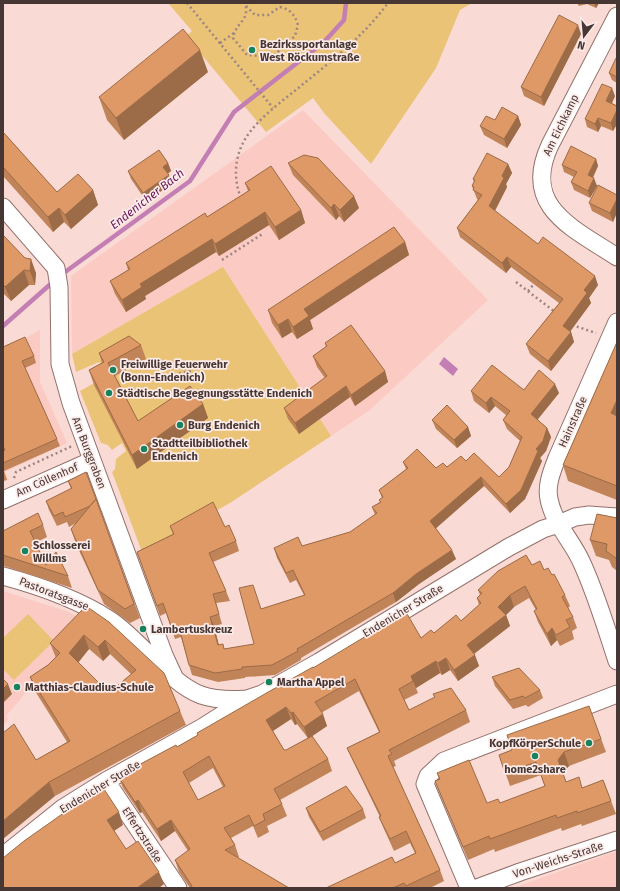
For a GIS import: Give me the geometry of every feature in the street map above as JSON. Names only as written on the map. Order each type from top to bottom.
[{"type":"street","name":"Am Eichkamp","points":[[617,16],[550,144],[543,162],[542,173],[545,195],[554,212],[565,222],[617,257]]},
{"type":"street","name":"Am Burggraben","points":[[3,207],[56,268],[59,287],[60,364],[91,461],[128,554],[164,655],[175,679]]},
{"type":"street","name":"Hainstraße","points":[[617,322],[550,476],[549,500],[559,524],[576,550],[586,572],[617,661]]},
{"type":"street","name":"Am Cöllenhof","points":[[3,500],[91,461]]},
{"type":"street","name":"Endenicher Straße","points":[[3,856],[63,808],[106,781],[203,727],[247,699],[279,685],[509,547],[543,529],[575,517],[589,515],[617,517]]},
{"type":"street","name":"Pastoratsgasse","points":[[3,576],[46,590],[94,610],[130,635],[175,679]]},
{"type":"street","points":[[175,679],[201,695],[205,715],[203,727]]},
{"type":"street","points":[[469,888],[425,784],[428,776],[444,761],[617,694]]},
{"type":"street","name":"Endenicher Straße","points":[[201,695],[235,700],[247,699]]},
{"type":"street","name":"Effertzstraße","points":[[106,781],[178,888]]},
{"type":"street","name":"Von-Weichs-Straße","points":[[477,888],[617,840]]},
{"type":"path","points":[[188,3],[273,108]]},
{"type":"path","points":[[241,199],[236,187],[235,175],[237,156],[249,133],[273,108],[357,37],[373,22],[388,3]]},
{"type":"path","points":[[220,43],[234,33],[246,15],[246,4]]},
{"type":"path","points":[[246,4],[255,15]]},
{"type":"path","points":[[234,33],[233,38],[243,53],[267,58],[272,57],[295,36],[298,25],[291,12],[286,8],[280,7],[268,15],[246,15]]},
{"type":"path","points":[[222,260],[264,233]]},
{"type":"path","points":[[516,282],[560,316]]},
{"type":"path","points":[[528,291],[534,284]]},
{"type":"path","points":[[567,321],[573,325],[610,338]]},
{"type":"path","points":[[167,382],[177,374],[191,371]]},
{"type":"path","points":[[14,478],[16,472],[84,441]]},
{"type":"shaded area","points":[[168,3],[472,3],[460,10],[436,68],[371,164],[324,113],[313,98],[266,132],[186,36],[192,31]]},
{"type":"shaded area","points":[[303,110],[488,300],[370,410],[331,436],[223,268],[72,354],[71,276]]},
{"type":"shaded area","points":[[223,267],[331,436],[230,503],[142,552],[112,472],[115,469],[116,459],[126,451],[122,443],[112,450],[108,445],[101,443],[80,391],[107,376],[99,362],[76,372],[72,354]]},
{"type":"shaded area","points":[[40,330],[40,382],[67,443],[5,472],[9,480],[3,482],[3,351]]},
{"type":"shaded area","points":[[444,357],[458,369],[453,376],[439,364]]},
{"type":"shaded area","name":"Matthias-Claudius-Schule","points":[[3,591],[66,611],[87,621],[6,716],[8,720],[3,725]]},
{"type":"shaded area","points":[[28,614],[54,641],[14,680],[3,669],[3,638]]},
{"type":"shaded area","points":[[617,851],[617,888],[513,888]]},
{"type":"building","points":[[559,15],[578,25],[541,97],[521,87]]},
{"type":"building","points":[[183,29],[200,50],[116,118],[99,97]]},
{"type":"building","points":[[616,58],[617,59],[617,77],[609,73]]},
{"type":"building","points":[[602,84],[612,88],[606,101],[617,106],[617,110],[611,123],[598,118],[595,124],[585,119]]},
{"type":"building","points":[[502,107],[518,116],[504,139],[480,126],[486,116],[495,120]]},
{"type":"building","points":[[3,132],[57,192],[78,174],[93,190],[65,215],[59,208],[48,217],[3,167]]},
{"type":"building","points":[[571,146],[596,159],[588,175],[594,178],[588,191],[571,182],[577,172],[562,165]]},
{"type":"building","points":[[159,150],[168,163],[163,167],[169,175],[143,193],[128,171]]},
{"type":"building","points":[[487,153],[508,164],[502,176],[504,178],[489,206],[538,244],[543,237],[595,276],[584,290],[587,293],[563,326],[571,332],[548,361],[526,344],[563,299],[507,257],[502,263],[457,228],[482,195],[473,190],[474,187],[472,186],[475,180],[473,179]]},
{"type":"building","points":[[304,155],[318,158],[354,196],[340,210],[334,204],[331,208],[288,163]]},
{"type":"building","points":[[271,166],[301,210],[275,227],[265,212],[215,244],[212,239],[140,284],[142,287],[122,300],[110,281],[130,269],[126,263],[205,213],[207,217],[250,190],[245,183]]},
{"type":"building","points":[[598,185],[617,195],[617,199],[610,213],[589,203]]},
{"type":"building","points":[[394,227],[405,242],[304,309],[309,316],[293,327],[288,319],[278,325],[268,310]]},
{"type":"building","points":[[3,235],[25,258],[31,259],[30,271],[24,270],[5,287],[3,284]]},
{"type":"building","points":[[351,325],[385,371],[351,395],[346,386],[295,423],[284,408],[327,376],[313,356],[327,346],[325,343]]},
{"type":"building","points":[[129,336],[141,345],[108,363],[138,421],[190,386],[203,404],[132,455],[89,370],[104,362],[99,353]]},
{"type":"building","points":[[25,337],[34,356],[22,361],[57,439],[3,463],[3,451],[5,450],[3,446],[3,347]]},
{"type":"building","points":[[617,342],[617,400],[611,413],[617,416],[617,486],[563,465]]},
{"type":"building","points":[[492,365],[524,390],[539,370],[555,384],[531,414],[547,428],[543,441],[536,449],[538,451],[521,490],[506,504],[481,477],[430,521],[452,550],[416,574],[393,593],[297,649],[298,651],[272,665],[242,667],[242,669],[215,673],[189,665],[179,627],[172,629],[163,603],[157,606],[137,552],[174,534],[170,526],[213,502],[225,527],[229,525],[236,541],[209,553],[226,591],[213,594],[219,614],[210,617],[218,645],[223,644],[224,649],[254,644],[239,588],[253,585],[261,609],[305,595],[293,570],[286,573],[274,548],[298,537],[302,546],[350,532],[377,513],[372,507],[381,502],[379,500],[383,497],[379,490],[408,468],[403,462],[417,449],[436,468],[443,463],[447,467],[461,456],[466,461],[474,453],[499,477],[509,467],[522,437],[503,420],[510,411],[491,397],[486,403],[471,391]]},
{"type":"building","points":[[447,405],[468,427],[454,440],[432,420]]},
{"type":"building","points":[[86,472],[96,499],[90,506],[65,517],[63,512],[54,516],[46,501],[72,488],[68,481]]},
{"type":"building","points":[[96,499],[134,604],[125,609],[98,590],[71,529]]},
{"type":"building","points":[[38,513],[43,525],[30,531],[46,565],[56,552],[68,576],[3,555],[3,531]]},
{"type":"building","points":[[597,514],[617,518],[617,559],[606,551],[607,544],[590,540]]},
{"type":"building","points":[[526,555],[532,565],[540,561],[544,570],[548,568],[552,575],[554,574],[565,595],[562,597],[573,617],[566,620],[570,627],[556,635],[552,628],[547,634],[534,611],[537,609],[525,586],[510,595],[498,607],[506,615],[467,645],[475,655],[454,670],[446,658],[438,663],[436,661],[411,676],[413,681],[399,689],[409,710],[435,697],[433,694],[451,688],[466,710],[389,750],[392,754],[388,756],[440,870],[406,886],[404,883],[393,888],[326,888],[392,857],[395,863],[416,853],[406,831],[390,839],[379,817],[381,816],[347,748],[380,732],[355,679],[315,702],[323,714],[304,727],[293,712],[291,713],[286,707],[266,720],[284,750],[312,736],[328,759],[274,789],[282,804],[263,814],[265,820],[254,826],[249,815],[224,828],[235,845],[225,850],[289,888],[191,888],[192,886],[175,860],[190,849],[171,820],[157,829],[138,800],[135,802],[118,776],[176,745],[177,747],[198,735],[197,733],[313,668],[406,612],[421,638],[431,630],[434,633],[456,615],[461,621],[481,603],[477,598],[482,593],[478,590],[498,571]],"holes":[[[209,756],[225,786],[198,800],[183,772]]]},
{"type":"building","points":[[86,606],[109,622],[164,673],[180,711],[49,782],[3,821],[3,733],[14,724],[36,760],[70,741],[30,677],[48,665],[60,653],[50,643]],"holes":[[[84,635],[98,647],[105,640],[136,670],[109,693],[69,653]]]},
{"type":"building","points":[[519,668],[540,690],[525,698],[523,696],[510,700],[492,677]]},
{"type":"building","points":[[3,679],[8,684],[3,689]]},
{"type":"building","points":[[589,706],[601,739],[564,752],[558,760],[566,782],[579,777],[582,788],[603,780],[611,801],[577,813],[577,811],[557,818],[556,815],[490,839],[489,836],[463,847],[435,781],[440,779],[437,773],[469,760],[487,803],[498,799],[500,803],[545,786],[536,762],[505,773],[499,755],[512,750],[507,735]]},
{"type":"building","points":[[102,786],[119,812],[107,820],[126,849],[138,841],[159,872],[137,888],[3,888],[3,858],[24,841]]},
{"type":"building","points":[[346,786],[363,809],[320,832],[306,808]]},
{"type":"waterway","name":"Endenicher Bach","points":[[61,275],[190,181],[234,112],[324,42],[344,20],[346,3]]},
{"type":"waterway","name":"Endenicher Bach","points":[[3,326],[54,281]]},
{"type":"place","name":"Bezirkssportanlage West Röckumstraße","points":[[252,50]]},
{"type":"place","name":"Freiwillige Feuerwehr (Bonn-Endenich)","points":[[113,370]]},
{"type":"place","name":"Städtische Begegnungsstätte Endenich","points":[[109,393]]},
{"type":"place","name":"Burg Endenich","points":[[180,425]]},
{"type":"place","name":"Stadtteilbibliothek Endenich","points":[[144,449]]},
{"type":"place","name":"Schlosserei Willms","points":[[25,551]]},
{"type":"place","name":"Lambertuskreuz","points":[[143,629]]},
{"type":"place","name":"Martha Appel","points":[[269,682]]},
{"type":"place","name":"Matthias-Claudius-Schule","points":[[17,687]]},
{"type":"place","name":"KopfKörperSchule","points":[[589,743]]},
{"type":"place","name":"home2share","points":[[535,756]]}]
